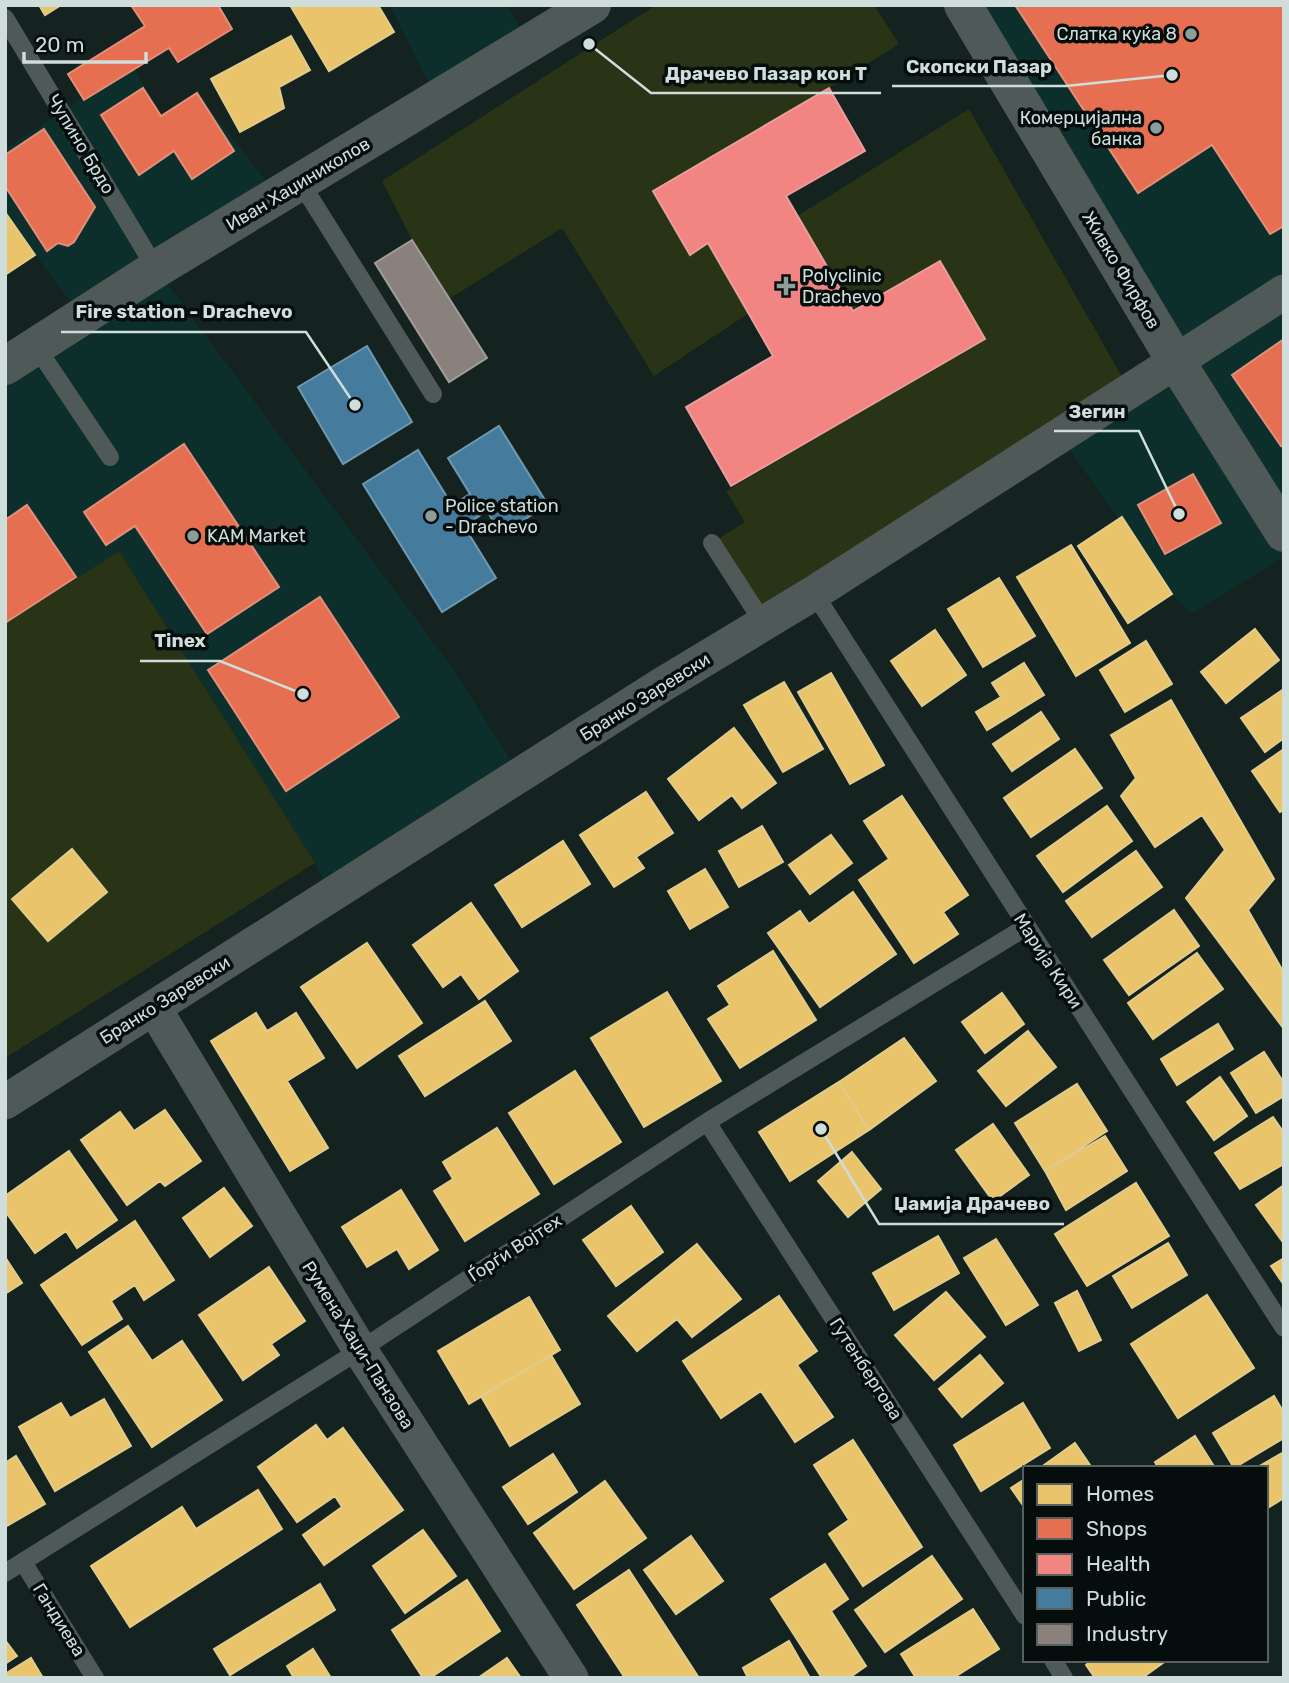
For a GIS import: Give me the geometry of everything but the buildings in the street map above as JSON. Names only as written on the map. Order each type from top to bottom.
[{"type":"street","name":"Иван Хаџиниколов","points":[[20,356],[156,269],[592,5]]},
{"type":"street","name":"Живко Фирфов","points":[[963,5],[1175,360],[1284,533]]},
{"type":"street","name":"Бранко Заревски","points":[[5,1102],[660,686],[814,593],[1284,292]]},
{"type":"street","name":"Румена Хаџи-Панзова","points":[[154,1008],[360,1350],[571,1678]]},
{"type":"lane","name":"Чупино Брдо","points":[[5,18],[156,269]]},
{"type":"lane","points":[[301,183],[433,394]]},
{"type":"lane","points":[[20,356],[110,457]]},
{"type":"lane","points":[[712,543],[764,624]]},
{"type":"lane","name":"Марија Кири","points":[[814,593],[1284,1328]]},
{"type":"lane","name":"Ѓорѓи Војтех","points":[[5,1573],[360,1350],[707,1122],[1026,927]]},
{"type":"lane","name":"Гутенбергова","points":[[707,1122],[1023,1613]]},
{"type":"lane","name":"Гандиева","points":[[23,1562],[95,1678]]},
{"type":"lane","points":[[1054,1662],[1064,1678]]},
{"type":"shaded area","points":[[390,5],[507,5],[529,43],[437,100]]},
{"type":"shaded area","points":[[963,5],[1284,5],[1284,557],[1191,614],[1172,594],[1059,435],[1174,361]]},
{"type":"shaded area","points":[[132,65],[161,116],[197,93],[278,196],[157,270],[453,669],[521,776],[331,895],[315,863],[119,551],[5,624],[5,366],[80,316],[5,212],[5,149]]},
{"type":"green space","points":[[656,5],[874,5],[899,44],[829,88],[653,190],[689,254],[708,243],[749,313],[654,376],[562,228],[449,299],[412,240],[382,181]]},
{"type":"green space","points":[[969,109],[1129,389],[764,624],[712,543],[745,522],[726,491],[985,339],[940,261],[853,311],[797,216]]},
{"type":"green space","points":[[119,551],[315,863],[5,1058],[5,624]]},
{"type":"place","name":"Слатка куќа 8","points":[[1191,34]]},
{"type":"place","name":"Драчево Пазар кон Т","points":[[589,44]]},
{"type":"place","name":"Скопски Пазар","points":[[1172,75]]},
{"type":"place","name":"Комерцијална банка","points":[[1156,128]]},
{"type":"place","name":"Polyclinic Drachevo","points":[[786,286]]},
{"type":"place","name":"Fire station - Drachevo","points":[[355,405]]},
{"type":"place","name":"Зегин","points":[[1179,514]]},
{"type":"place","name":"Police station - Drachevo","points":[[431,516]]},
{"type":"place","name":"KAM Market","points":[[193,536]]},
{"type":"place","name":"Tinex","points":[[303,694]]},
{"type":"place","name":"Џамија Драчево","points":[[821,1129]]}]
